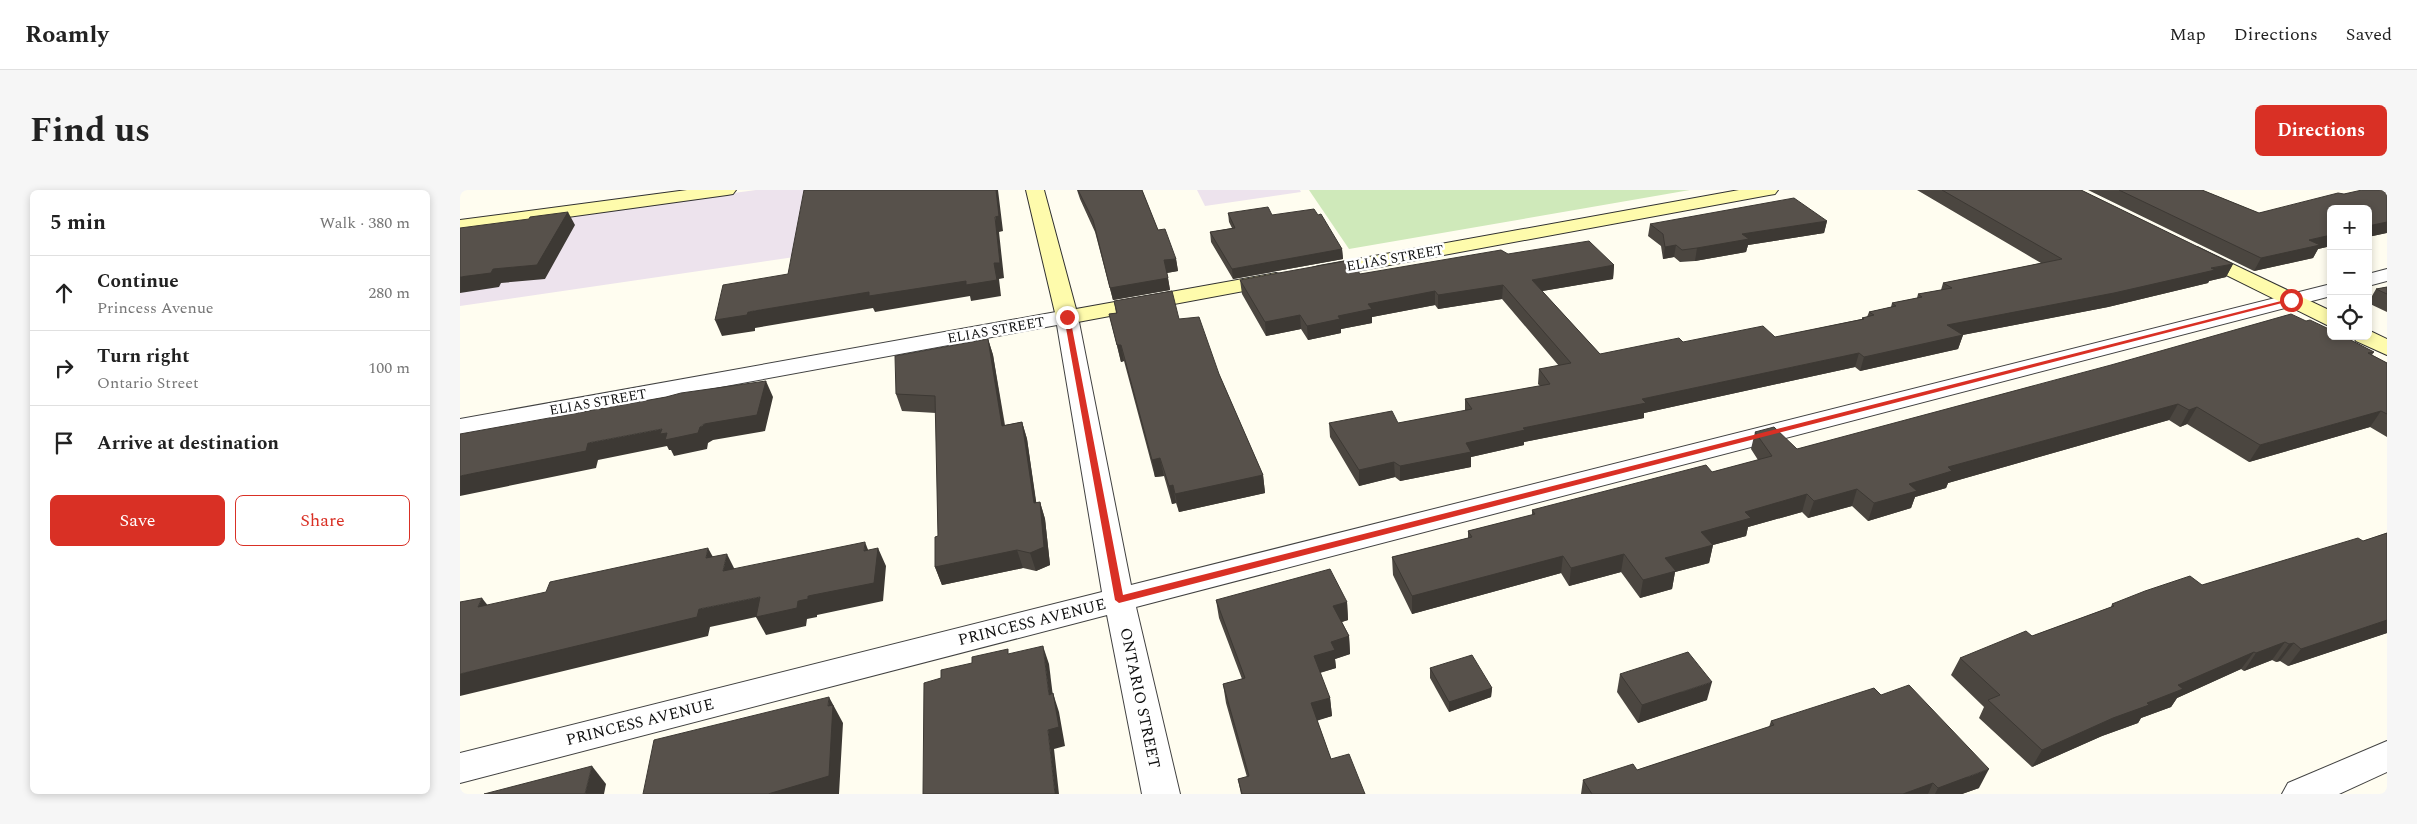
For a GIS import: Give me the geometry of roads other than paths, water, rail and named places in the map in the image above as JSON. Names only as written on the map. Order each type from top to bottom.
[{"type":"street","points":[[460,226],[726,190]]},
{"type":"street","name":"ONTARIO STREET","points":[[1035,190],[1067,317],[1119,600],[1161,794]]},
{"type":"street","name":"ELIAS STREET","points":[[460,427],[1769,190]]},
{"type":"street","points":[[2176,243],[2327,318]]},
{"type":"street","points":[[2372,279],[2387,275]]},
{"type":"street","name":"PRINCESS AVENUE","points":[[460,768],[2327,291]]},
{"type":"street","points":[[2372,340],[2387,348]]},
{"type":"street","points":[[2301,794],[2387,756]]}]
